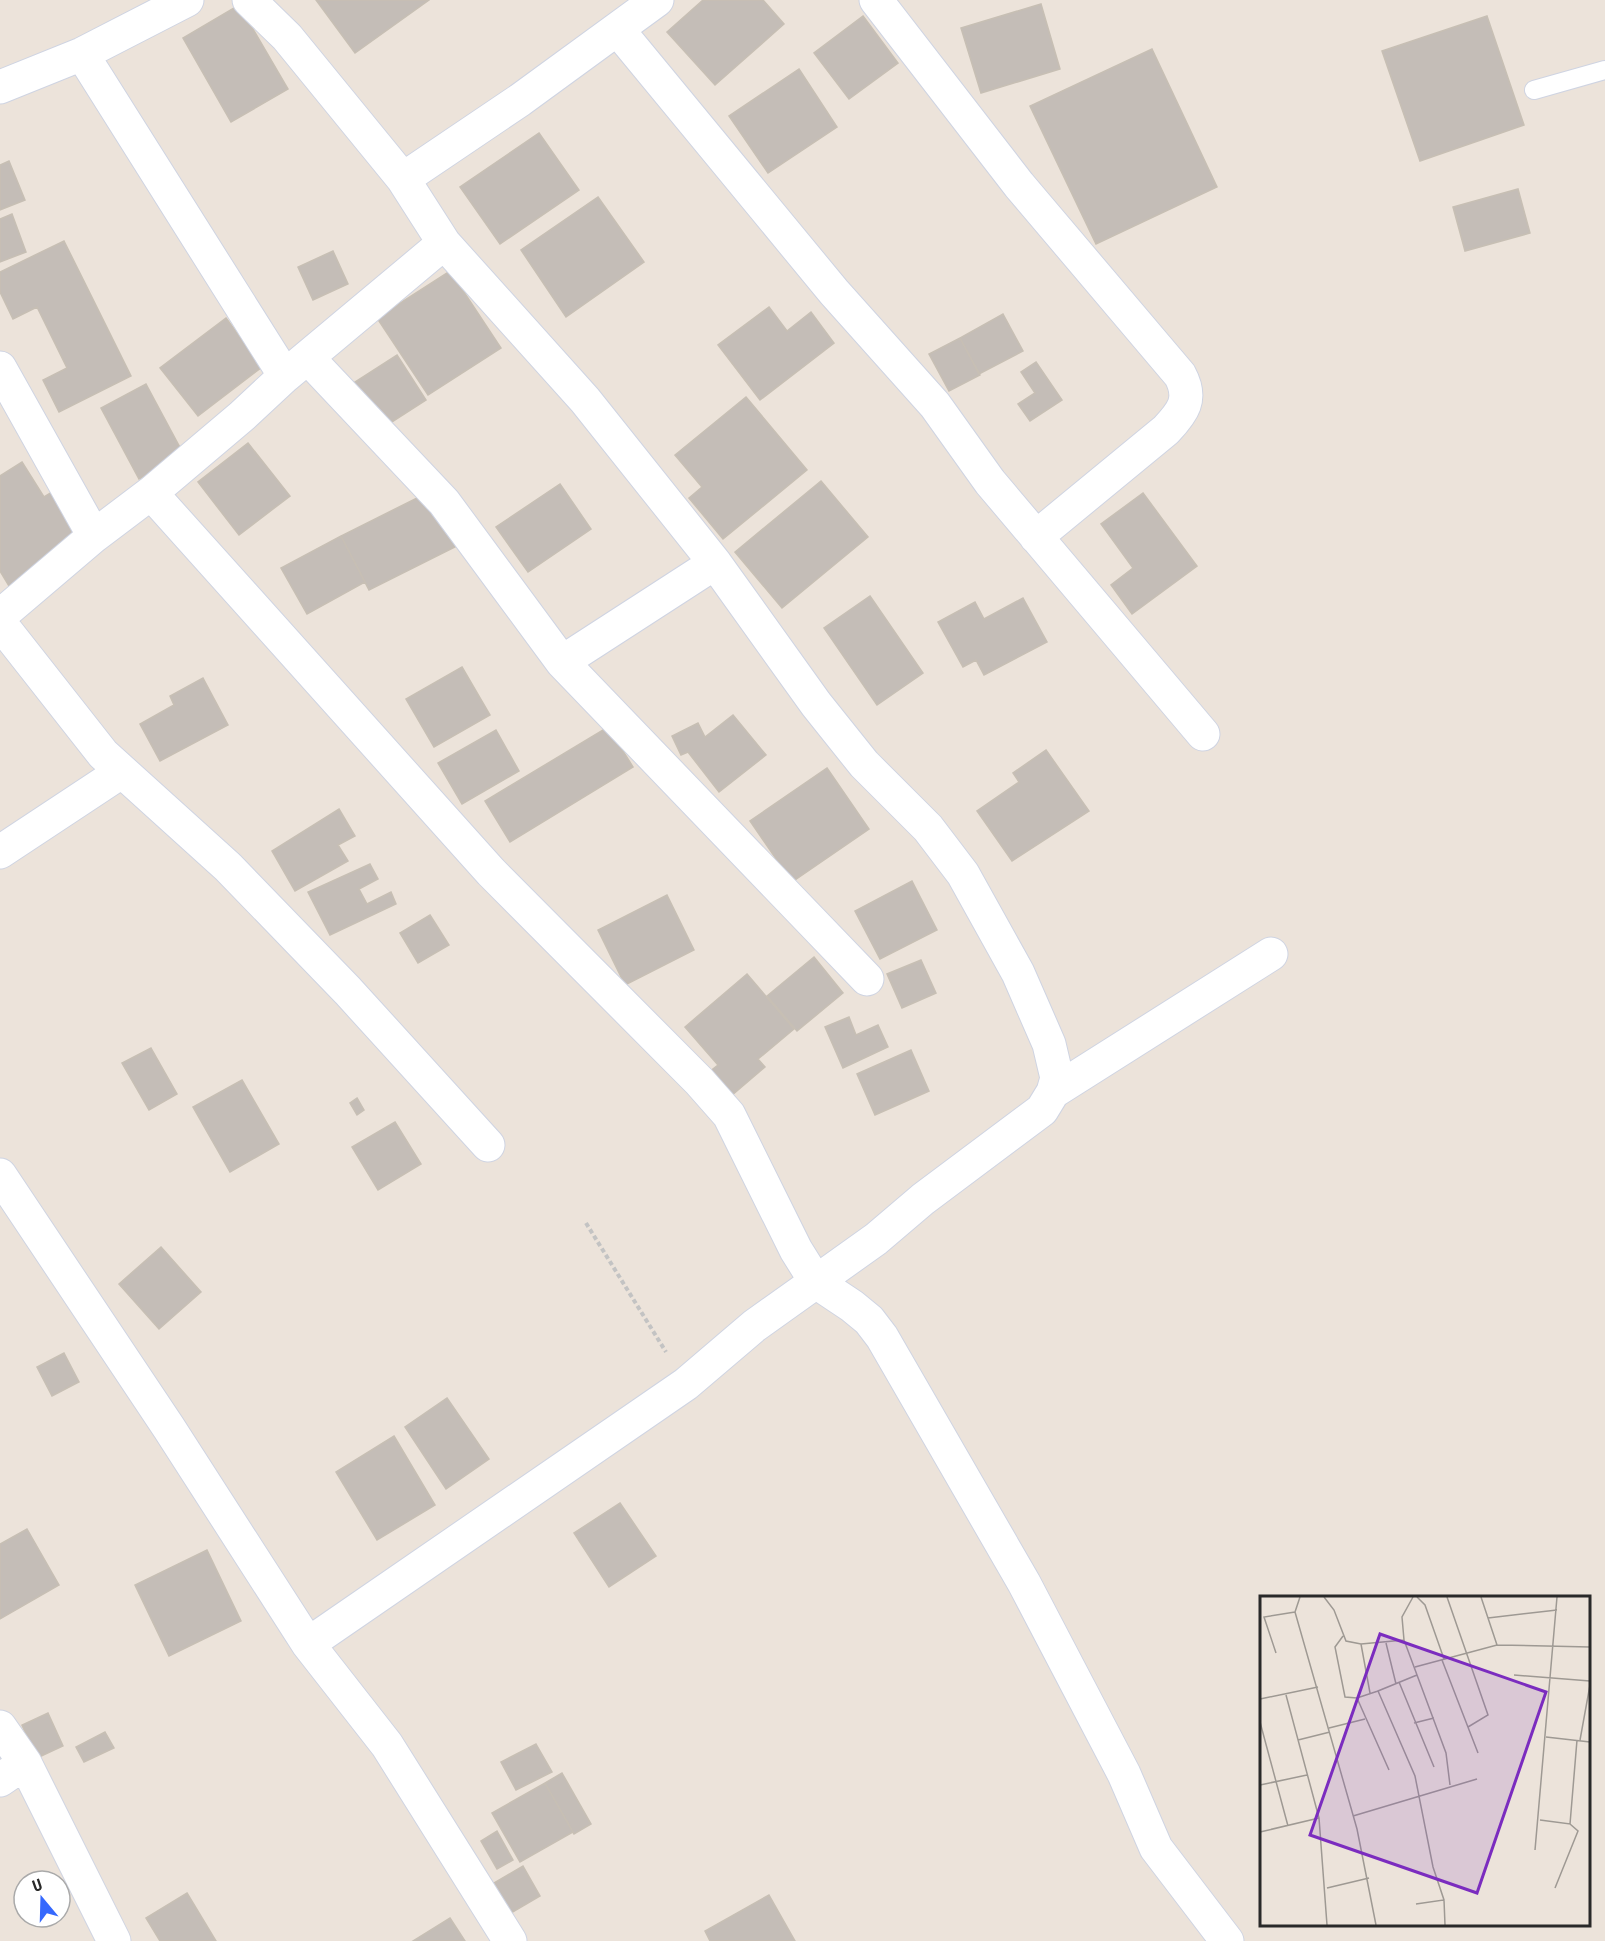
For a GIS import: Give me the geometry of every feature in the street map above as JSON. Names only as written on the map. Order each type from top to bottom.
[{"type":"street","points":[[0,87],[82,54],[187,0]]},
{"type":"street","points":[[249,0],[287,37],[403,179],[444,243],[585,400],[715,564],[816,705],[864,764],[928,828],[963,874],[1018,973],[1049,1044],[1056,1078],[1053,1092],[1042,1110],[923,1198],[876,1239],[754,1326],[686,1384],[308,1644]]},
{"type":"street","points":[[403,179],[620,17],[657,0]]},
{"type":"street","points":[[876,0],[1019,185],[1180,375],[1187,387],[1188,400],[1179,416],[1166,430],[1036,537]]},
{"type":"street","points":[[620,17],[834,292],[935,405],[990,482],[1203,734]]},
{"type":"street","points":[[82,54],[296,367],[444,502],[562,662],[867,979]]},
{"type":"street","points":[[0,616],[94,536],[151,493],[444,243]]},
{"type":"street","points":[[0,368],[94,536]]},
{"type":"street","points":[[151,493],[491,872],[699,1081],[729,1115],[796,1250],[816,1282],[869,1320],[882,1337],[1024,1583],[1124,1774],[1156,1848],[1227,1941]]},
{"type":"street","points":[[562,662],[715,564]]},
{"type":"street","points":[[0,623],[103,754],[228,867],[348,991],[488,1145]]},
{"type":"street","points":[[0,852],[122,771]]},
{"type":"street","points":[[1053,1092],[1271,954]]},
{"type":"street","points":[[0,1175],[169,1428],[308,1644],[387,1745],[510,1941]]},
{"type":"street","points":[[0,1727],[13,1772],[114,1941]]},
{"type":"lane","points":[[1534,90],[1605,70]]},
{"type":"path","points":[[586,1223],[686,1384]]},
{"type":"building","points":[[316,0],[429,0],[355,53]]},
{"type":"building","points":[[703,0],[763,0],[784,24],[715,85],[667,32]]},
{"type":"building","points":[[1041,4],[1060,69],[981,93],[961,28]]},
{"type":"building","points":[[239,5],[288,89],[231,122],[183,38]]},
{"type":"building","points":[[863,16],[898,63],[849,99],[814,53]]},
{"type":"building","points":[[1487,16],[1524,125],[1420,161],[1382,51]]},
{"type":"building","points":[[1152,49],[1217,187],[1096,244],[1030,106]]},
{"type":"building","points":[[799,69],[837,127],[768,173],[729,116]]},
{"type":"building","points":[[539,133],[579,190],[500,244],[460,187]]},
{"type":"building","points":[[9,161],[25,200],[0,210],[0,165]]},
{"type":"building","points":[[1518,189],[1530,233],[1465,251],[1453,207]]},
{"type":"building","points":[[598,197],[644,262],[566,317],[521,250]]},
{"type":"building","points":[[12,214],[26,252],[0,262],[0,219]]},
{"type":"building","points":[[64,241],[131,376],[59,412],[43,380],[67,368],[37,307],[13,319],[0,292],[0,272]]},
{"type":"building","points":[[333,251],[348,284],[313,300],[298,267]]},
{"type":"building","points":[[450,271],[501,348],[428,395],[377,318]]},
{"type":"building","points":[[769,307],[787,331],[811,312],[834,343],[760,400],[718,345]]},
{"type":"building","points":[[1003,314],[1023,351],[979,374],[960,338]]},
{"type":"building","points":[[226,318],[262,367],[198,416],[160,368]]},
{"type":"building","points":[[960,338],[980,375],[949,391],[929,354]]},
{"type":"building","points":[[397,355],[426,400],[381,429],[352,384]]},
{"type":"building","points":[[1036,362],[1062,400],[1030,421],[1018,404],[1035,393],[1021,372]]},
{"type":"building","points":[[146,384],[184,455],[139,479],[101,408]]},
{"type":"building","points":[[746,397],[807,470],[723,539],[689,498],[702,487],[675,455]]},
{"type":"building","points":[[248,443],[290,496],[239,535],[198,482]]},
{"type":"building","points":[[22,462],[44,497],[57,489],[87,537],[9,586],[0,571],[0,476]]},
{"type":"building","points":[[821,481],[868,537],[782,608],[735,552]]},
{"type":"building","points":[[560,484],[591,529],[528,572],[496,527]]},
{"type":"building","points":[[429,492],[457,546],[369,590],[341,536]]},
{"type":"building","points":[[1143,493],[1197,566],[1132,614],[1111,585],[1133,568],[1101,524]]},
{"type":"building","points":[[341,536],[365,582],[307,614],[281,568]]},
{"type":"building","points":[[870,596],[923,673],[877,705],[824,628]]},
{"type":"building","points":[[1023,598],[1047,642],[984,675],[976,660],[963,667],[938,622],[975,602],[984,619]]},
{"type":"building","points":[[462,667],[490,715],[434,747],[406,699]]},
{"type":"building","points":[[203,678],[228,725],[160,761],[140,724],[174,705],[170,696]]},
{"type":"building","points":[[733,715],[766,755],[719,792],[688,752],[681,755],[672,736],[698,723],[705,737]]},
{"type":"building","points":[[608,727],[633,767],[510,842],[485,801]]},
{"type":"building","points":[[496,730],[519,771],[462,804],[438,763]]},
{"type":"building","points":[[1046,750],[1089,811],[1012,861],[977,811],[1019,782],[1013,773]]},
{"type":"building","points":[[827,768],[869,829],[792,882],[750,821]]},
{"type":"building","points":[[339,809],[355,836],[338,845],[348,861],[295,891],[272,851]]},
{"type":"building","points":[[370,864],[378,879],[359,889],[367,904],[391,892],[396,904],[330,935],[308,892]]},
{"type":"building","points":[[912,881],[937,930],[880,959],[855,911]]},
{"type":"building","points":[[667,895],[694,950],[625,985],[598,930]]},
{"type":"building","points":[[430,915],[449,945],[418,963],[400,933]]},
{"type":"building","points":[[814,957],[843,993],[797,1031],[767,996]]},
{"type":"building","points":[[921,960],[936,993],[902,1008],[887,974]]},
{"type":"building","points":[[747,974],[794,1029],[758,1059],[765,1067],[731,1096],[709,1072],[718,1065],[685,1027]]},
{"type":"building","points":[[849,1017],[856,1035],[878,1025],[888,1047],[843,1068],[825,1027]]},
{"type":"building","points":[[151,1048],[177,1094],[149,1110],[122,1063]]},
{"type":"building","points":[[911,1050],[929,1091],[875,1115],[857,1074]]},
{"type":"building","points":[[242,1080],[279,1144],[230,1172],[193,1107]]},
{"type":"building","points":[[357,1098],[364,1110],[357,1115],[350,1103]]},
{"type":"building","points":[[395,1122],[421,1164],[378,1190],[352,1147]]},
{"type":"building","points":[[161,1247],[201,1292],[159,1329],[119,1284]]},
{"type":"building","points":[[64,1353],[79,1382],[52,1396],[37,1367]]},
{"type":"building","points":[[447,1398],[489,1459],[446,1489],[405,1427]]},
{"type":"building","points":[[394,1436],[435,1505],[377,1540],[336,1472]]},
{"type":"building","points":[[620,1503],[656,1556],[609,1587],[574,1533]]},
{"type":"building","points":[[27,1529],[59,1585],[0,1619],[0,1544]]},
{"type":"building","points":[[207,1550],[241,1621],[169,1656],[135,1585]]},
{"type":"building","points":[[48,1713],[63,1746],[37,1758],[22,1725]]},
{"type":"building","points":[[105,1732],[114,1748],[84,1762],[76,1747]]},
{"type":"building","points":[[536,1744],[552,1772],[516,1790],[501,1762]]},
{"type":"building","points":[[562,1773],[591,1824],[574,1834],[545,1783]]},
{"type":"building","points":[[545,1783],[573,1832],[520,1862],[492,1813]]},
{"type":"building","points":[[497,1831],[513,1860],[497,1869],[481,1841]]},
{"type":"building","points":[[523,1866],[540,1896],[511,1913],[494,1883]]},
{"type":"building","points":[[187,1893],[216,1941],[160,1941],[146,1918]]},
{"type":"building","points":[[769,1895],[795,1941],[710,1941],[705,1931]]},
{"type":"building","points":[[450,1918],[465,1941],[413,1941]]}]
